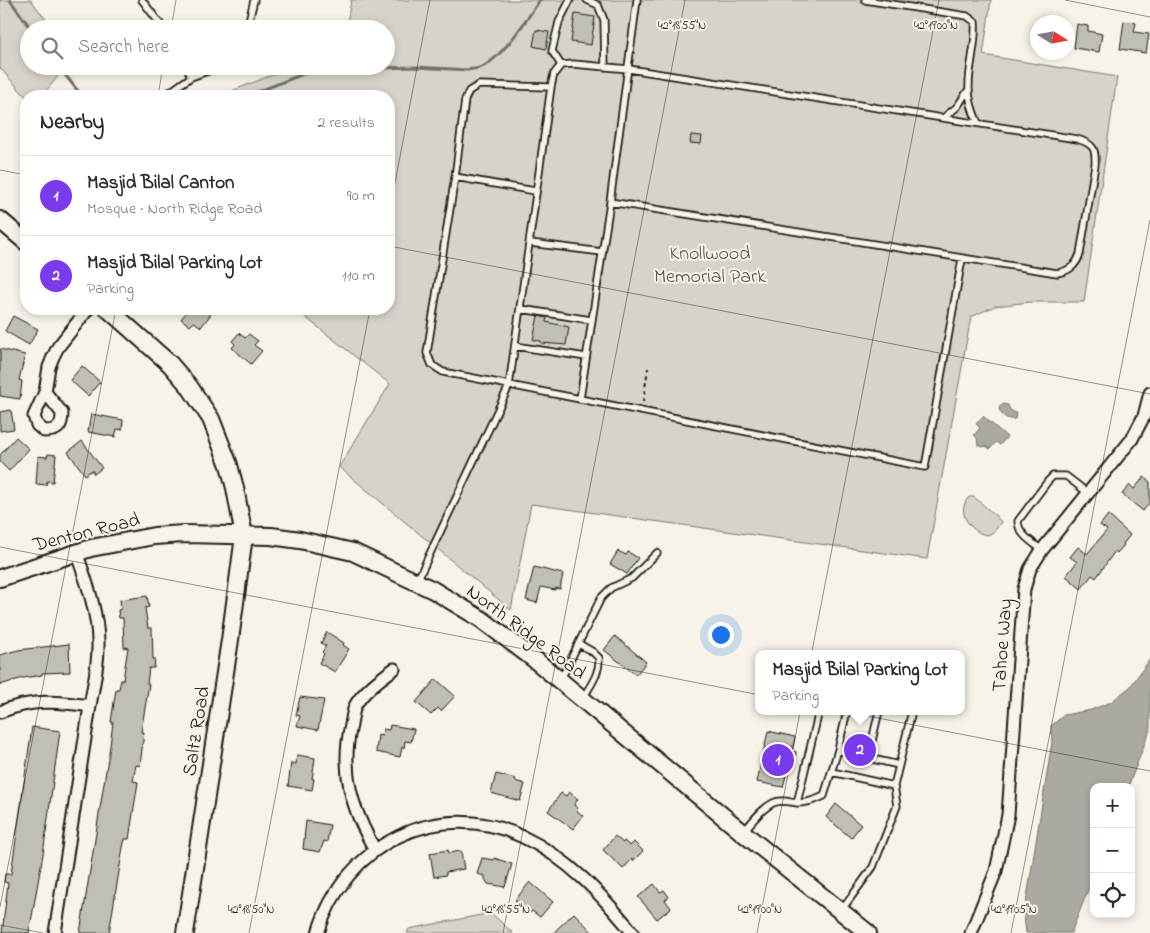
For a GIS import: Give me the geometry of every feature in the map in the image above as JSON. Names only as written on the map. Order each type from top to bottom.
[{"type":"street","points":[[0,220],[20,237]]},
{"type":"street","points":[[45,392],[49,367],[56,352],[84,315]]},
{"type":"street","points":[[115,315],[170,364],[189,386],[210,419],[229,465],[236,488],[244,536]]},
{"type":"street","name":"Tahoe Way","points":[[971,933],[996,871],[1008,814],[1024,589],[1030,569],[1042,550],[1132,439],[1144,416],[1150,393]]},
{"type":"street","name":"Denton Road","points":[[0,578],[76,552],[116,542],[154,536],[184,534],[244,536]]},
{"type":"street","name":"North Ridge Road","points":[[244,536],[271,536],[300,540],[353,552],[417,582],[481,619],[528,654],[742,832],[868,933]]},
{"type":"street","name":"Saltz Road","points":[[185,933],[244,536]]},
{"type":"street","points":[[55,933],[98,658],[98,634],[95,617],[76,552]]},
{"type":"street","points":[[374,850],[356,812],[350,793],[347,770],[349,735],[355,706],[374,684],[394,669]]},
{"type":"street","points":[[0,712],[17,706],[46,701],[90,706]]},
{"type":"street","points":[[318,933],[326,909],[351,870],[374,850],[403,834],[431,826],[459,822],[494,826],[539,845],[590,885],[611,906],[633,933]]},
{"type":"lane","points":[[142,0],[157,20]]},
{"type":"lane","points":[[249,20],[254,0]]},
{"type":"lane","points":[[560,65],[552,51],[560,22],[570,0]]},
{"type":"lane","points":[[586,0],[598,5],[604,20],[605,67]]},
{"type":"lane","points":[[580,399],[610,202],[637,0]]},
{"type":"lane","points":[[865,0],[967,16],[975,22],[976,34],[968,89],[971,107],[978,123]]},
{"type":"lane","points":[[560,65],[572,64],[628,69],[978,123],[1086,141],[1092,145],[1095,151],[1095,166],[1080,254],[1077,261],[1068,271],[1049,272],[962,259],[610,202]]},
{"type":"lane","points":[[417,582],[509,386],[551,86],[554,74],[560,65]]},
{"type":"lane","points":[[173,90],[197,75]]},
{"type":"lane","points":[[551,86],[479,85],[469,91],[464,100],[455,177],[428,353],[432,365],[443,372],[926,466],[962,259]]},
{"type":"lane","points":[[944,118],[957,107],[968,89]]},
{"type":"lane","points":[[455,177],[535,191]]},
{"type":"lane","points":[[530,242],[602,252]]},
{"type":"lane","points":[[520,309],[592,320]]},
{"type":"lane","points":[[515,346],[586,357]]},
{"type":"lane","points":[[1042,550],[1018,528],[1018,521],[1022,514],[1053,476],[1066,476],[1088,493]]},
{"type":"lane","points":[[560,681],[601,598],[611,588],[632,578],[657,553]]},
{"type":"lane","points":[[579,644],[599,658],[600,666],[582,699]]},
{"type":"lane","points":[[798,803],[818,715]]},
{"type":"lane","points":[[742,832],[765,808],[773,803],[780,801],[813,804],[824,796],[846,715]]},
{"type":"lane","points":[[868,758],[878,715]]},
{"type":"lane","points":[[841,911],[874,866],[897,806],[894,786],[911,715]]},
{"type":"lane","points":[[838,750],[899,765]]},
{"type":"lane","points":[[832,772],[894,786]]},
{"type":"path","points":[[641,411],[648,368]]},
{"type":"green space","points":[[0,0],[31,0],[46,20],[20,20],[20,75],[59,75],[47,90],[20,90],[0,68]]},
{"type":"green space","name":"Knollwood Memorial Park","points":[[351,0],[991,0],[983,55],[1117,77],[1084,302],[1030,302],[995,306],[971,317],[927,559],[531,504],[511,610],[339,467],[390,384],[303,315],[395,315],[395,90],[234,90],[272,75],[395,75],[395,20],[348,20]]},
{"type":"green space","points":[[969,497],[974,497],[1001,522],[992,533],[985,535],[980,533],[965,518],[965,504]]},
{"type":"green space","points":[[491,913],[513,933],[407,933],[409,929]]},
{"type":"shaded area","points":[[1002,404],[1008,405],[1010,410],[1016,413],[1015,419],[1007,418],[1003,415],[999,408]]},
{"type":"shaded area","points":[[983,416],[1007,437],[1000,445],[996,442],[990,449],[986,446],[978,445],[977,438],[974,435],[980,428],[976,424]]},
{"type":"shaded area","points":[[1150,659],[1150,730],[1130,783],[1090,783],[1090,885],[1071,933],[1026,933],[1024,916],[1052,742],[1051,726],[1064,715],[1091,710],[1111,702],[1130,687]]},
{"type":"building","points":[[575,14],[595,17],[591,45],[571,42]]},
{"type":"building","points":[[1124,21],[1136,23],[1134,32],[1149,34],[1146,53],[1120,49]]},
{"type":"building","points":[[1077,24],[1088,26],[1088,31],[1102,34],[1099,52],[1075,48]]},
{"type":"building","points":[[536,30],[549,32],[546,49],[533,46]]},
{"type":"building","points":[[691,135],[702,136],[701,144],[690,143]]},
{"type":"building","points":[[184,315],[210,315],[201,327],[194,322],[190,326],[181,319]]},
{"type":"building","points":[[13,316],[38,329],[29,345],[5,331]]},
{"type":"building","points":[[538,316],[547,318],[546,322],[569,327],[566,345],[541,343],[541,341],[533,340]]},
{"type":"building","points":[[239,333],[245,338],[249,334],[258,341],[254,345],[262,351],[251,364],[232,348],[235,344],[232,341]]},
{"type":"building","points":[[0,349],[25,355],[19,380],[22,381],[20,399],[0,396]]},
{"type":"building","points":[[82,366],[100,382],[88,396],[70,380]]},
{"type":"building","points":[[11,410],[14,429],[0,431],[0,412]]},
{"type":"building","points":[[91,414],[123,420],[122,430],[117,429],[115,437],[88,432]]},
{"type":"building","points":[[16,437],[29,449],[9,471],[0,462],[0,455]]},
{"type":"building","points":[[82,441],[102,468],[94,474],[92,470],[85,475],[68,452]]},
{"type":"building","points":[[48,454],[56,455],[53,482],[47,481],[46,485],[36,484],[38,456],[47,457]]},
{"type":"building","points":[[1144,477],[1150,482],[1150,502],[1143,511],[1122,494],[1130,485],[1134,489]]},
{"type":"building","points":[[1108,515],[1130,535],[1117,553],[1115,551],[1096,578],[1092,575],[1081,589],[1066,576],[1077,562],[1070,557],[1078,547],[1087,554],[1107,530],[1100,525]]},
{"type":"building","points":[[618,551],[626,555],[628,552],[638,558],[627,574],[610,564]]},
{"type":"building","points":[[534,567],[563,574],[560,589],[556,588],[555,590],[541,587],[537,603],[526,600]]},
{"type":"building","points":[[147,596],[149,607],[145,608],[148,628],[152,628],[153,659],[155,659],[154,668],[149,668],[147,684],[149,684],[141,732],[144,732],[140,766],[136,765],[133,781],[138,782],[129,839],[125,839],[123,847],[109,933],[80,933],[110,746],[113,722],[111,722],[116,689],[119,689],[121,680],[123,680],[128,647],[124,648],[123,618],[119,618],[118,610],[121,609],[120,600]]},
{"type":"building","points":[[327,632],[344,643],[343,645],[349,649],[335,672],[319,663],[326,646],[321,643]]},
{"type":"building","points":[[615,636],[646,662],[636,675],[604,650]]},
{"type":"building","points":[[69,644],[70,672],[42,673],[42,675],[0,685],[0,655],[18,650]]},
{"type":"building","points":[[436,679],[455,696],[441,711],[438,708],[431,715],[416,702]]},
{"type":"building","points":[[300,697],[324,700],[318,730],[297,726],[300,716],[296,715]]},
{"type":"building","points":[[390,725],[414,729],[411,742],[405,741],[400,757],[376,752],[378,735],[382,736],[383,729],[389,730]]},
{"type":"building","points":[[32,727],[60,731],[43,854],[29,933],[2,933],[8,883],[4,882],[5,874],[11,874]]},
{"type":"building","points":[[768,731],[795,737],[792,751],[796,752],[792,769],[788,768],[783,787],[757,782]]},
{"type":"building","points":[[297,755],[315,758],[312,790],[288,786],[291,763],[296,764]]},
{"type":"building","points":[[496,774],[516,779],[515,781],[525,784],[520,801],[491,793]]},
{"type":"building","points":[[569,792],[578,799],[574,805],[578,808],[576,810],[583,816],[573,829],[548,811],[561,793],[566,796]]},
{"type":"building","points":[[836,804],[861,825],[851,838],[826,817]]},
{"type":"building","points":[[306,821],[330,825],[327,842],[324,841],[320,852],[303,849]]},
{"type":"building","points":[[615,836],[630,846],[634,842],[643,851],[623,869],[603,850]]},
{"type":"building","points":[[448,850],[449,853],[461,851],[464,869],[446,872],[446,875],[434,877],[430,853]]},
{"type":"building","points":[[482,858],[494,860],[494,858],[512,864],[505,887],[488,884],[485,876],[477,874]]},
{"type":"building","points":[[530,882],[553,902],[540,917],[532,911],[530,913],[515,900]]},
{"type":"building","points":[[654,884],[660,892],[664,890],[669,897],[665,900],[671,908],[657,919],[638,897]]},
{"type":"building","points":[[574,913],[593,933],[553,933]]},
{"type":"waterway","points":[[10,0],[24,20]]},
{"type":"waterway","points":[[395,68],[468,70],[480,68],[492,61],[500,53],[522,27],[540,0]]},
{"type":"waterway","points":[[65,75],[77,90]]},
{"type":"waterway","points":[[262,90],[300,75]]},
{"type":"place","name":"Masjid Bilal Parking Lot","points":[[860,750]]},
{"type":"place","name":"Masjid Bilal Canton","points":[[778,760]]}]
